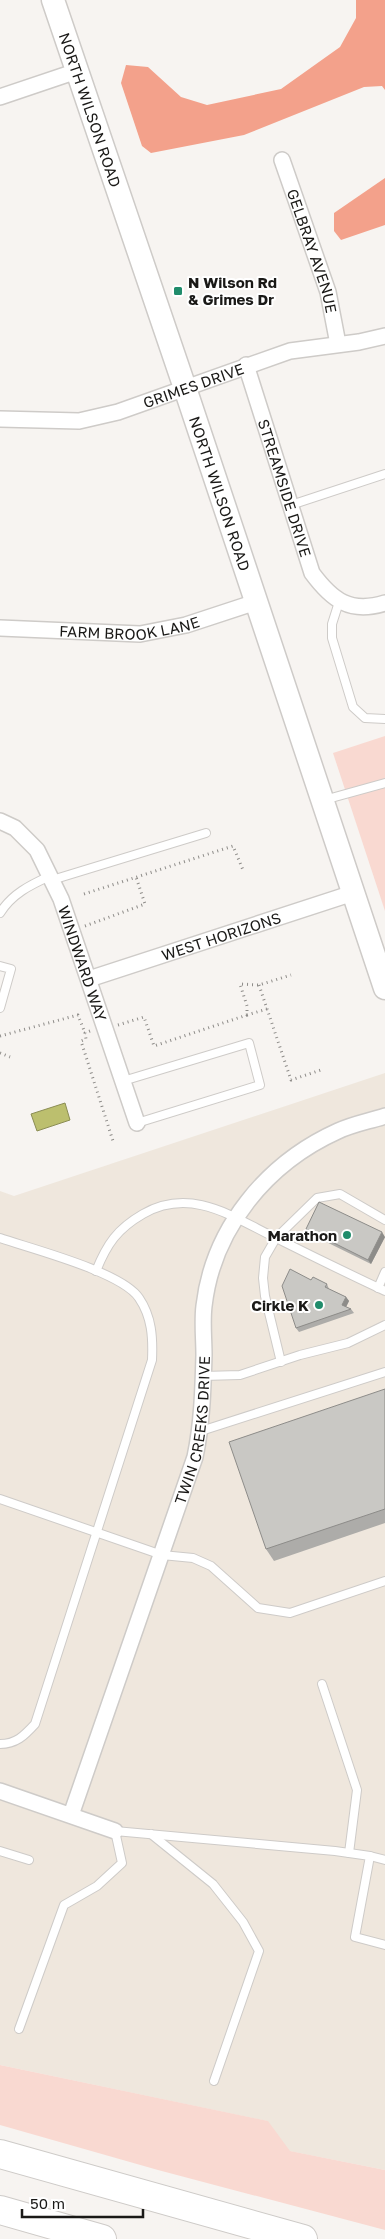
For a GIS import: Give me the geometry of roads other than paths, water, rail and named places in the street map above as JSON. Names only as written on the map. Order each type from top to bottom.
[{"type":"highway","points":[[0,2154],[303,2239]]},
{"type":"highway","points":[[0,2210],[102,2239]]},
{"type":"main road","name":"NORTH WILSON ROAD","points":[[53,0],[185,388],[385,988]]},
{"type":"street","points":[[0,97],[78,71]]},
{"type":"street","name":"GELBRAY AVENUE","points":[[282,160],[328,292],[338,344]]},
{"type":"street","name":"GRIMES DRIVE","points":[[0,419],[79,421],[118,412],[246,365],[290,351],[385,336]]},
{"type":"street","name":"STREAMSIDE DRIVE","points":[[246,365],[312,573],[324,590],[339,602]]},
{"type":"street","name":"FARM BROOK LANE","points":[[0,628],[140,634],[186,626],[256,602]]},
{"type":"street","points":[[339,602],[357,607],[385,603]]},
{"type":"street","name":"WINDWARD WAY","points":[[0,821],[15,828],[37,850],[62,899],[137,1123]]},
{"type":"street","name":"WEST HORIZONS","points":[[89,979],[353,892]]},
{"type":"street","name":"TWIN CREEKS DRIVE","points":[[71,1815],[195,1457],[201,1431],[204,1308],[208,1282],[217,1257],[235,1217],[257,1189],[282,1167],[307,1148],[339,1130],[385,1116]]},
{"type":"street","points":[[0,1791],[115,1831]]},
{"type":"lane","points":[[291,505],[385,474]]},
{"type":"lane","points":[[339,602],[332,624],[332,638],[352,707],[365,718],[385,719]]},
{"type":"lane","points":[[322,801],[385,782]]},
{"type":"lane","points":[[0,913],[15,894],[51,878],[206,833]]},
{"type":"lane","points":[[0,966],[11,969],[0,1008]]},
{"type":"lane","points":[[123,1081],[249,1042],[260,1085],[137,1123]]},
{"type":"lane","points":[[281,1362],[265,1296],[263,1278],[265,1257],[276,1238],[316,1198],[340,1194],[385,1220]]},
{"type":"lane","points":[[96,1271],[109,1242],[120,1229],[148,1211],[167,1203],[185,1202],[207,1206],[235,1217],[382,1289],[385,1272]]},
{"type":"lane","points":[[0,1238],[96,1271],[122,1282],[138,1296],[153,1331],[152,1360],[95,1532],[35,1724],[21,1739],[7,1744],[0,1744]]},
{"type":"lane","points":[[203,1376],[240,1375],[348,1343],[385,1325]]},
{"type":"lane","points":[[201,1431],[385,1372]]},
{"type":"lane","points":[[0,1499],[162,1555],[193,1558],[211,1566],[258,1608],[290,1613],[385,1581]]},
{"type":"lane","points":[[322,1684],[357,1790],[350,1853]]},
{"type":"lane","points":[[19,2029],[64,1905],[97,1886],[122,1863],[115,1831],[350,1853],[385,1860]]},
{"type":"lane","points":[[151,1834],[213,1884],[242,1922],[259,1951],[214,2081]]},
{"type":"lane","points":[[0,1851],[29,1860]]},
{"type":"lane","points":[[370,1856],[355,1937],[385,1945]]},
{"type":"place","name":"N Wilson Rd & Grimes Dr","points":[[178,291]]},
{"type":"place","name":"Marathon","points":[[347,1235]]},
{"type":"place","name":"Cirkle K","points":[[319,1305]]}]
